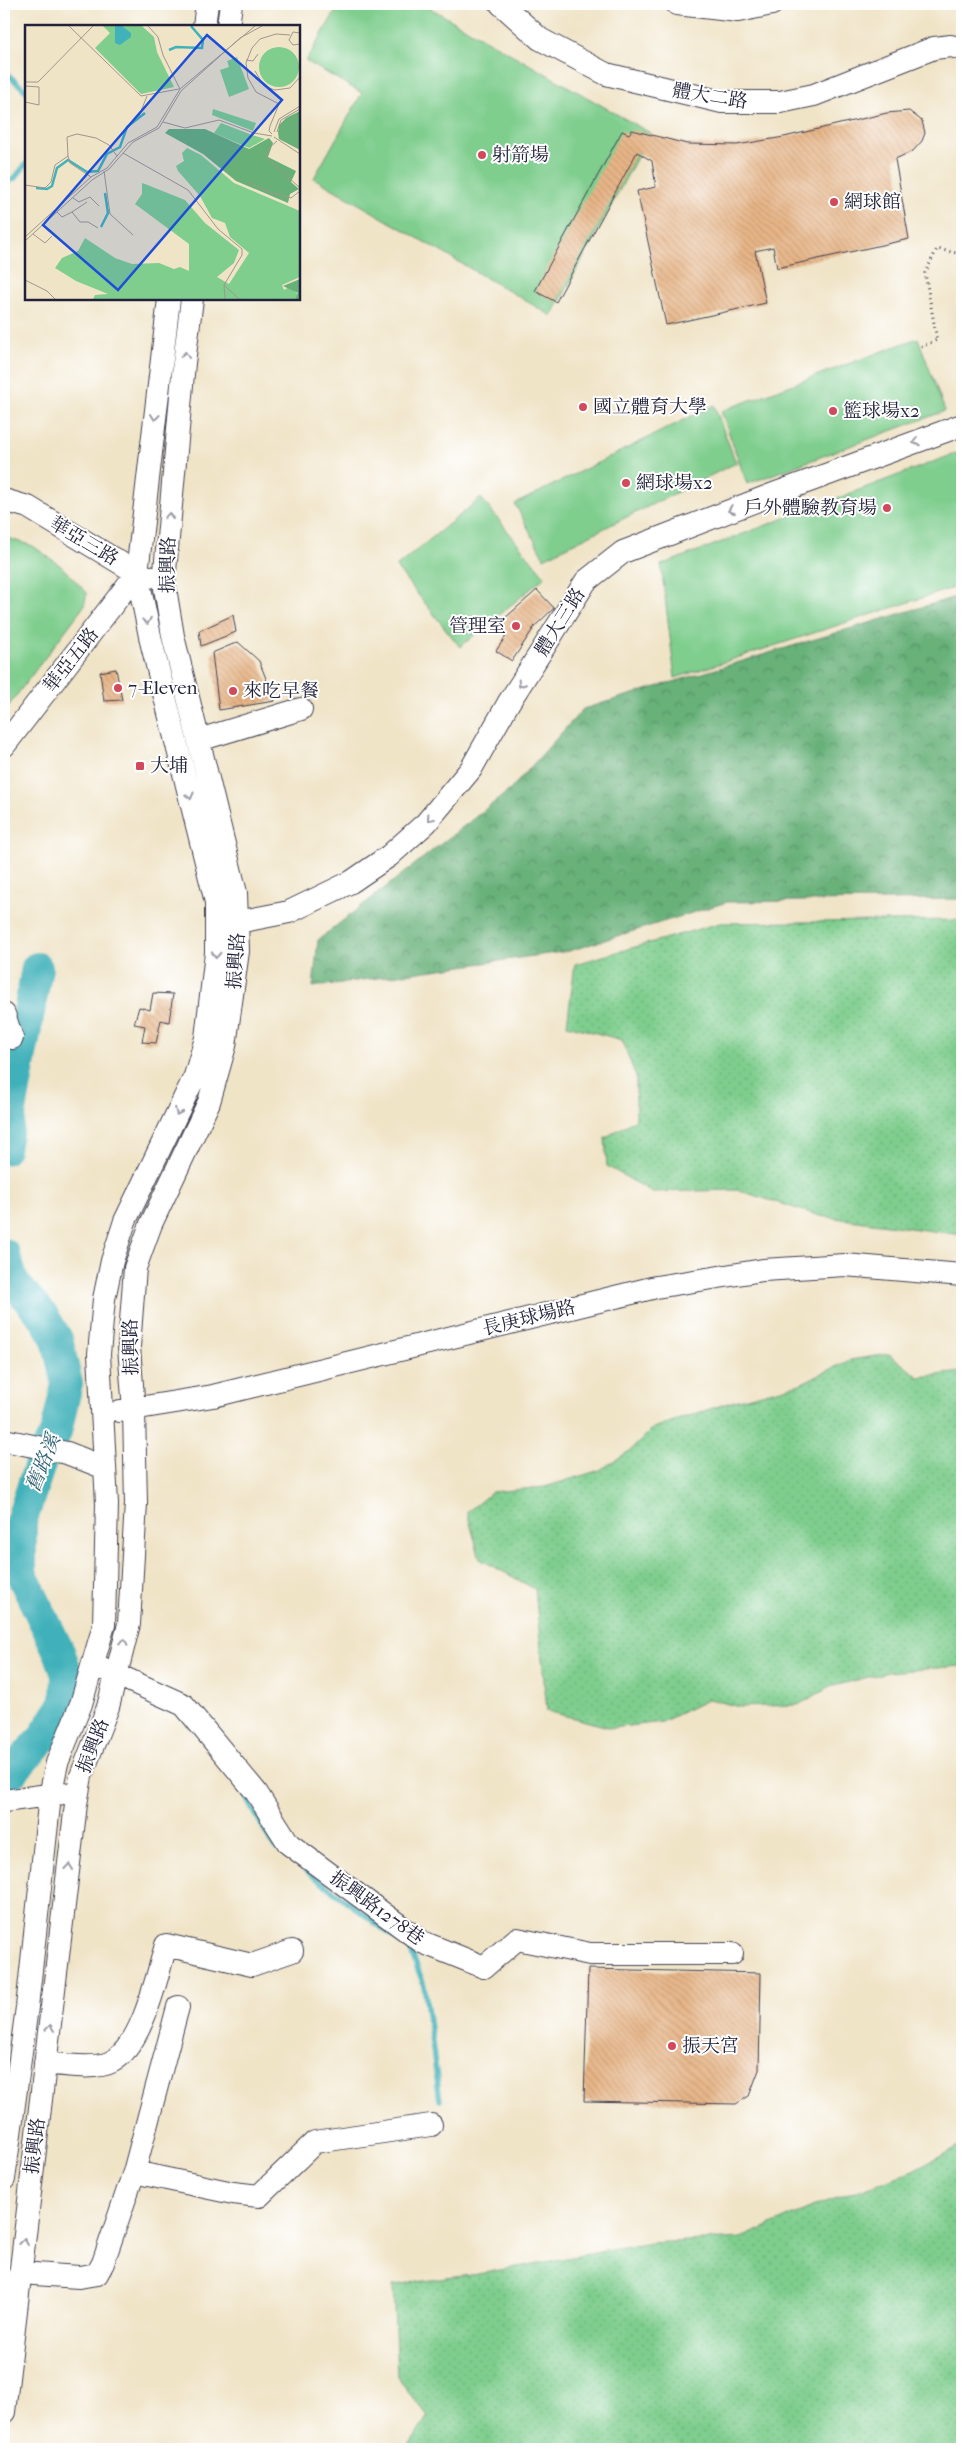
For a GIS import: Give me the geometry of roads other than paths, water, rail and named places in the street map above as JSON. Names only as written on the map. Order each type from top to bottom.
[{"type":"street","points":[[204,25],[207,4]]},
{"type":"street","points":[[228,25],[231,4]]},
{"type":"street","name":"體大二路","points":[[501,4],[540,39],[606,74],[722,102],[780,102],[814,96],[934,48],[951,46],[962,49]]},
{"type":"street","points":[[677,4],[738,11],[772,4]]},
{"type":"street","name":"振興路","points":[[4,2179],[27,2006],[50,1796],[57,1763],[81,1704],[104,1625],[107,1504],[99,1354],[104,1299],[112,1261],[125,1221],[195,1076],[206,1038],[216,953],[216,902],[151,642],[137,573],[169,300]]},
{"type":"street","name":"振興路","points":[[4,2412],[81,1776],[108,1707],[129,1624],[136,1503],[134,1410],[129,1347],[135,1268],[141,1245],[209,1102],[225,1046],[234,995],[239,924],[236,893],[173,636],[164,582],[184,363],[192,300]]},
{"type":"street","name":"體大三路","points":[[216,926],[239,924],[289,912],[351,882],[389,856],[426,823],[471,769],[510,702],[586,581],[623,552],[962,425]]},
{"type":"street","name":"華亞三路","points":[[4,500],[28,507],[137,573],[164,582]]},
{"type":"street","name":"華亞五路","points":[[4,746],[137,573]]},
{"type":"street","points":[[199,740],[301,709]]},
{"type":"street","points":[[4,1014],[12,1038]]},
{"type":"street","name":"長庚球場路","points":[[102,1413],[134,1410],[213,1396],[666,1286],[763,1270],[845,1265],[962,1275]]},
{"type":"street","points":[[10,1441],[67,1453],[105,1468]]},
{"type":"street","name":"振興路1278巷","points":[[92,1664],[184,1705],[256,1792],[289,1844],[422,1942],[484,1967],[517,1938],[590,1954],[732,1954]]},
{"type":"street","points":[[4,1801],[50,1796],[79,1789]]},
{"type":"street","points":[[46,2063],[77,2066],[110,2063],[123,2053],[135,2036],[152,1993],[166,1945],[252,1965],[292,1951]]},
{"type":"street","points":[[20,2273],[80,2277],[97,2274],[103,2263],[134,2172],[178,2007]]},
{"type":"street","points":[[134,2172],[233,2193],[259,2196],[315,2142],[430,2125]]},
{"type":"waterway","points":[[4,71],[25,90]]},
{"type":"waterway","points":[[4,184],[15,178],[25,165]]},
{"type":"waterway","name":"舊路溪","points":[[4,1149],[37,968]]},
{"type":"waterway","name":"舊路溪","points":[[4,1254],[14,1283],[43,1316],[57,1339],[67,1384],[56,1432],[41,1461],[21,1522],[21,1573],[60,1654],[67,1675],[66,1702],[42,1739],[12,1772],[4,1777]]},
{"type":"waterway","points":[[243,1792],[273,1845],[284,1854]]},
{"type":"waterway","points":[[304,1869],[410,1949],[424,1985],[440,2100]]},
{"type":"place","name":"射箭場","points":[[482,155]]},
{"type":"place","name":"網球館","points":[[834,202]]},
{"type":"place","name":"國立體育大學","points":[[583,407]]},
{"type":"place","name":"籃球場x2","points":[[833,411]]},
{"type":"place","name":"網球場x2","points":[[626,483]]},
{"type":"place","name":"戶外體驗教育場","points":[[887,508]]},
{"type":"place","name":"管理室","points":[[516,626]]},
{"type":"place","name":"7-Eleven","points":[[118,688]]},
{"type":"place","name":"來吃早餐","points":[[233,691]]},
{"type":"place","name":"大埔","points":[[140,766]]},
{"type":"place","name":"振天宮","points":[[672,2046]]}]
